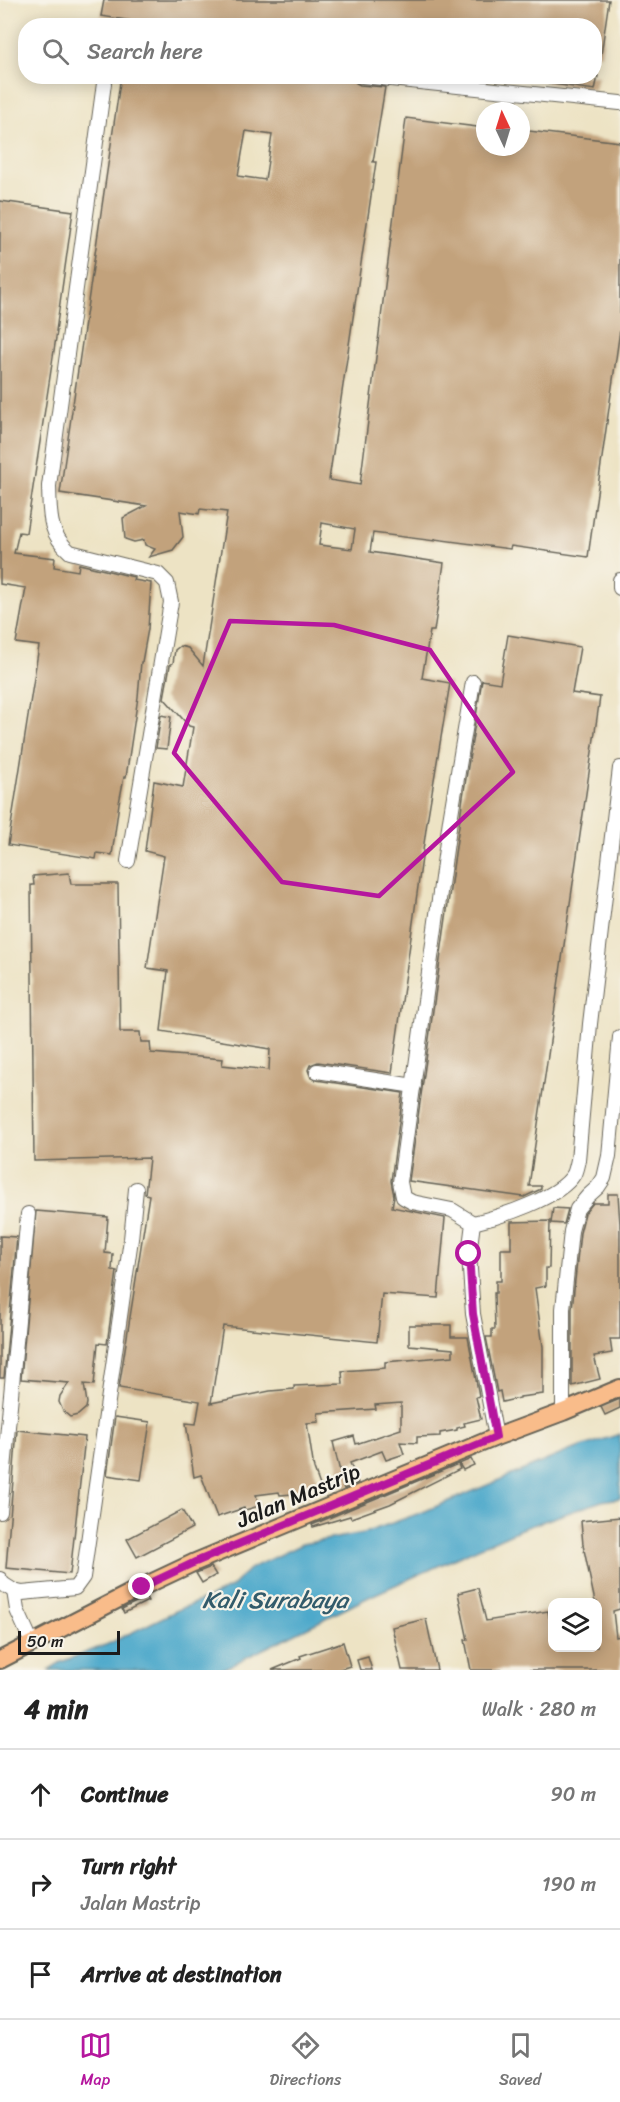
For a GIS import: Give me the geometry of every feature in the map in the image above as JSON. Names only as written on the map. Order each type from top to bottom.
[{"type":"main road","name":"Jalan Mastrip","points":[[0,1660],[193,1563],[620,1388]]},
{"type":"street","points":[[104,84],[49,486],[50,516],[54,534],[70,552],[158,574],[167,583],[171,602],[128,861]]},
{"type":"street","points":[[438,84],[620,103]]},
{"type":"street","points":[[620,580],[620,588]]},
{"type":"street","points":[[473,682],[450,820],[400,1182],[403,1197],[412,1202],[452,1210],[473,1223],[516,1210],[556,1191],[574,1174],[578,1160],[590,1023],[620,768]]},
{"type":"street","points":[[563,1412],[561,1382],[563,1309],[571,1231],[577,1209],[604,1178],[609,1156],[620,1037]]},
{"type":"street","points":[[317,1071],[414,1086]]},
{"type":"street","points":[[0,1580],[14,1591],[22,1593],[75,1588],[83,1576],[131,1239],[136,1189]]},
{"type":"street","points":[[0,1512],[28,1214]]},
{"type":"street","points":[[473,1223],[469,1254],[473,1314],[496,1437]]},
{"type":"street","points":[[14,1591],[17,1610],[32,1643]]},
{"type":"highlighted area","points":[[230,621],[334,625],[430,650],[513,772],[379,896],[282,882],[174,753]]},
{"type":"water","name":"Kali Surabaya","points":[[620,1434],[620,1498],[602,1501],[521,1529],[373,1595],[221,1670],[48,1670],[61,1662],[108,1644],[231,1587],[249,1569],[302,1544],[364,1533],[423,1512],[569,1451]]},
{"type":"building","points":[[104,0],[609,0],[602,48],[602,18],[113,18],[101,16]]},
{"type":"building","points":[[120,84],[358,84],[385,87],[329,480],[360,485],[406,118],[476,127],[476,156],[530,156],[530,131],[620,142],[620,330],[588,557],[511,546],[510,549],[373,533],[370,552],[444,563],[434,631],[430,631],[422,678],[450,683],[427,822],[392,1073],[318,1062],[310,1065],[308,1070],[311,1078],[316,1080],[403,1093],[391,1181],[394,1196],[392,1207],[445,1218],[438,1298],[382,1294],[377,1342],[223,1326],[211,1403],[270,1391],[294,1389],[294,1386],[343,1384],[342,1371],[385,1368],[385,1362],[453,1356],[453,1349],[409,1345],[409,1325],[451,1325],[451,1337],[468,1337],[481,1419],[464,1423],[465,1426],[440,1433],[440,1436],[417,1437],[417,1443],[400,1442],[404,1454],[386,1460],[382,1451],[350,1463],[358,1483],[344,1489],[333,1442],[354,1436],[356,1444],[401,1429],[401,1403],[375,1405],[376,1409],[318,1413],[319,1422],[307,1423],[314,1469],[321,1488],[295,1499],[293,1494],[280,1495],[279,1492],[256,1495],[259,1506],[245,1510],[244,1508],[217,1517],[201,1475],[194,1477],[186,1423],[196,1424],[200,1401],[119,1388],[149,1195],[145,1194],[149,1158],[34,1161],[31,885],[34,885],[33,876],[69,873],[71,884],[118,884],[120,1032],[140,1032],[141,1042],[150,1042],[151,1053],[223,1059],[222,1065],[269,1070],[270,1049],[161,1031],[168,971],[147,968],[164,856],[145,851],[154,781],[183,787],[193,727],[189,726],[164,698],[175,650],[180,646],[188,648],[203,666],[227,512],[200,509],[199,514],[180,511],[183,537],[173,550],[149,557],[155,549],[145,545],[144,540],[134,542],[125,539],[123,518],[146,506],[60,493]],"holes":[[[246,131],[272,135],[265,180],[238,176]],[[322,523],[355,529],[352,549],[319,545]]]},
{"type":"building","points":[[553,84],[596,84],[595,90]]},
{"type":"building","points":[[0,201],[73,211],[26,533],[19,532],[14,553],[55,558],[54,567],[78,571],[79,564],[151,583],[148,629],[112,855],[97,853],[96,859],[8,845],[39,646],[16,643],[26,588],[0,584]]},
{"type":"building","points":[[508,635],[580,647],[572,693],[600,697],[529,1186],[541,1186],[541,1189],[524,1197],[409,1181],[463,797],[482,680],[500,683]]},
{"type":"building","points":[[161,715],[171,717],[167,749],[156,748]]},
{"type":"building","points":[[608,1194],[618,1194],[620,1339],[610,1339],[612,1353],[594,1356],[600,1379],[572,1386],[572,1309],[580,1233],[585,1213],[593,1203],[608,1203]]},
{"type":"building","points":[[553,1208],[568,1209],[564,1224],[551,1223]]},
{"type":"building","points":[[36,1211],[108,1217],[105,1253],[113,1254],[112,1270],[117,1271],[107,1344],[98,1343],[94,1385],[84,1384],[86,1408],[78,1415],[70,1417],[63,1411],[59,1402],[60,1396],[69,1383],[21,1379]]},
{"type":"building","points":[[550,1221],[549,1268],[546,1268],[546,1286],[535,1288],[543,1347],[543,1394],[502,1402],[500,1391],[497,1392],[486,1337],[492,1337],[492,1329],[495,1329],[494,1293],[496,1293],[496,1281],[501,1281],[501,1249],[511,1249],[511,1222]]},
{"type":"building","points":[[0,1236],[17,1237],[4,1378],[0,1378]]},
{"type":"building","points":[[620,1399],[620,1408],[605,1415],[601,1407]]},
{"type":"building","points":[[115,1417],[150,1422],[141,1480],[107,1475]]},
{"type":"building","points":[[17,1430],[85,1437],[70,1574],[6,1568]]},
{"type":"building","points":[[471,1459],[474,1465],[463,1470],[459,1464]]},
{"type":"building","points":[[458,1464],[460,1469],[390,1504],[351,1518],[350,1516],[313,1527],[312,1525]]},
{"type":"building","points":[[182,1510],[192,1528],[137,1557],[127,1539]]},
{"type":"building","points":[[620,1517],[620,1609],[613,1611],[616,1637],[620,1636],[620,1670],[471,1670],[465,1640],[468,1640],[458,1593],[478,1588],[486,1621],[548,1611],[548,1652],[602,1652],[602,1598],[594,1598],[583,1545],[581,1521]]},
{"type":"building","points":[[211,1567],[216,1575],[202,1583],[196,1573]]},
{"type":"building","points":[[146,1597],[148,1601],[124,1613],[122,1609]]},
{"type":"building","points":[[426,1619],[437,1670],[402,1670],[392,1627]]},
{"type":"building","points":[[343,1642],[350,1666],[337,1670],[272,1670],[301,1658],[300,1656]]},
{"type":"building","points":[[368,1657],[372,1670],[360,1670],[357,1660]]},
{"type":"route","points":[[142,1587],[193,1563],[496,1437],[473,1314],[469,1254]]}]
